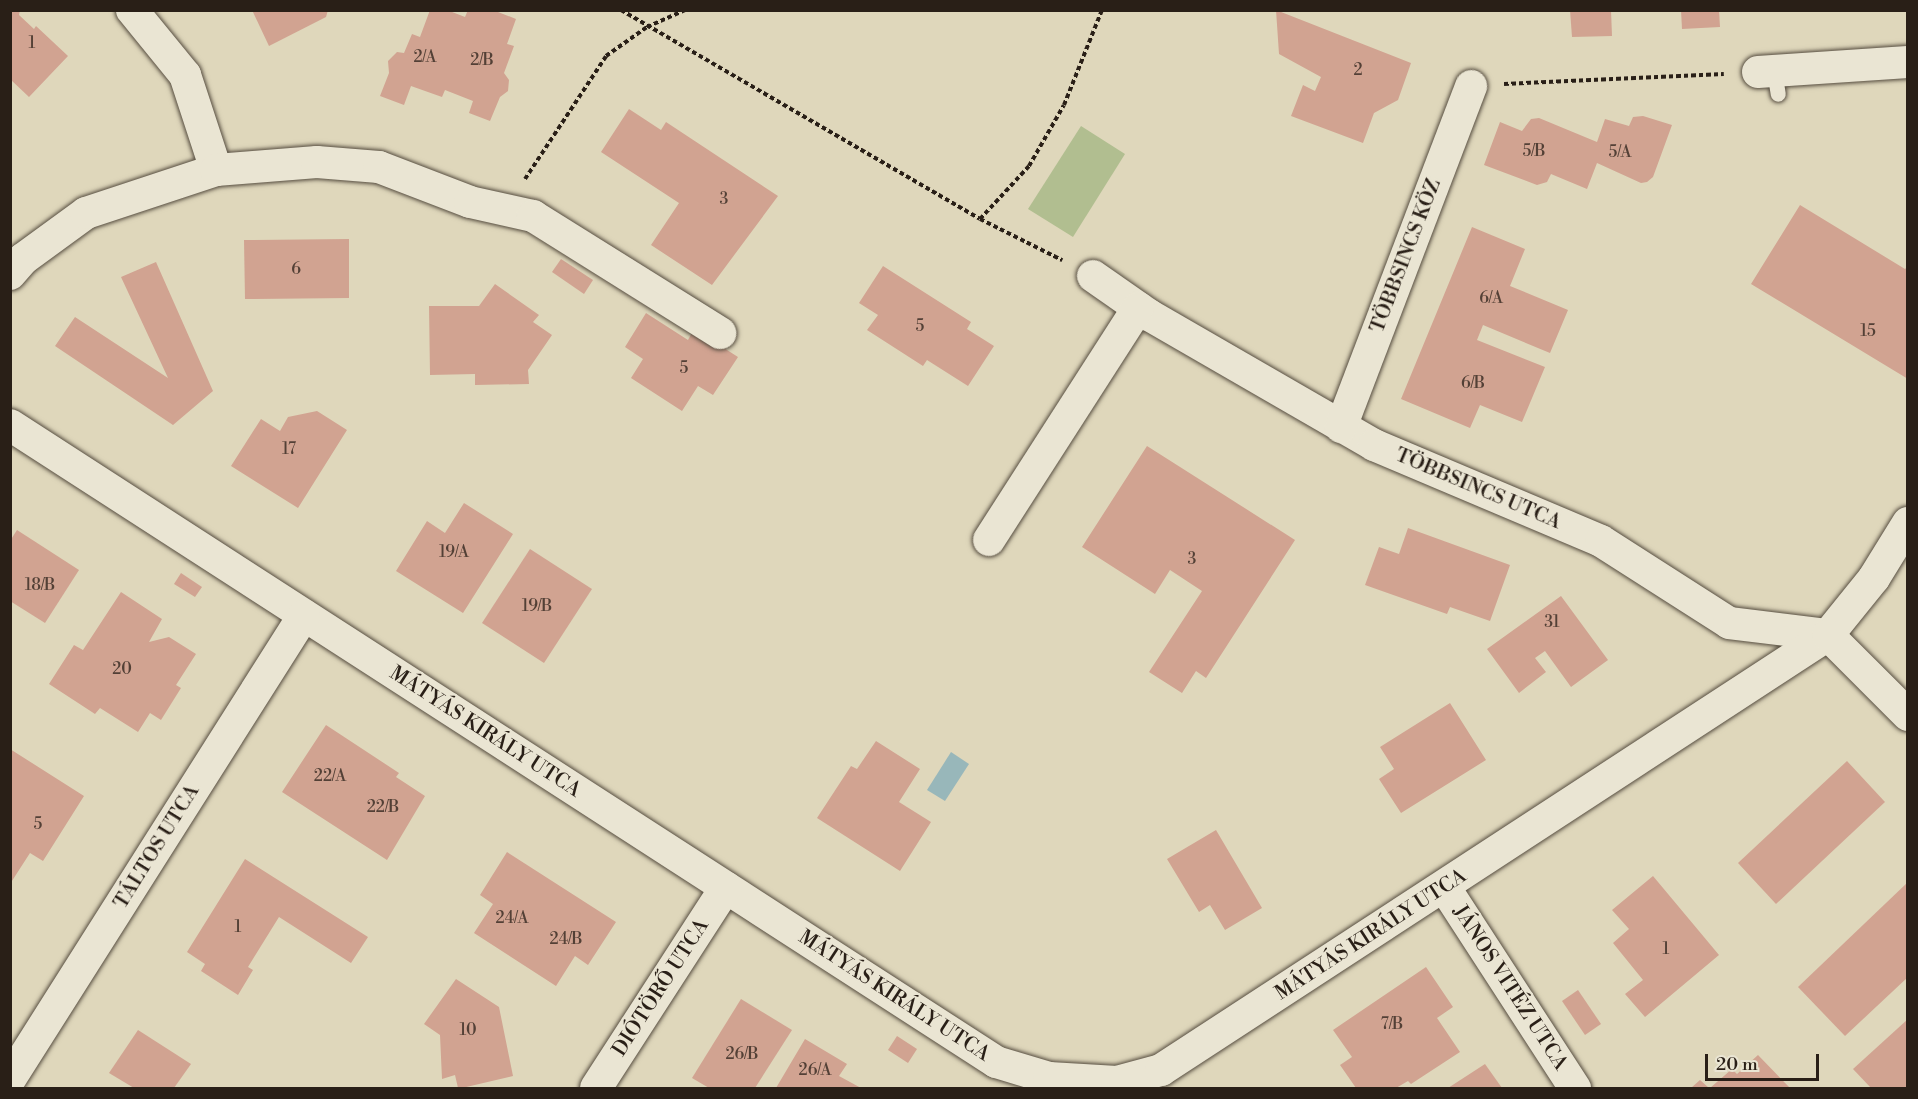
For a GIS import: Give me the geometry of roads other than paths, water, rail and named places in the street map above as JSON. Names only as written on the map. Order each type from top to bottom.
[{"type":"street","points":[[132,10],[185,75],[216,170]]},
{"type":"street","points":[[1770,79],[1908,62]]},
{"type":"street","name":"TÖBBSINCS KÖZ","points":[[1341,427],[1471,86]]},
{"type":"street","points":[[10,274],[23,259],[86,213],[216,170],[317,162],[379,167],[470,202],[533,216],[720,333]]},
{"type":"street","name":"TÖBBSINCS UTCA","points":[[1093,276],[1138,308],[1374,445],[1601,541],[1730,623],[1828,634]]},
{"type":"street","points":[[989,540],[1138,308]]},
{"type":"street","name":"MÁTYÁS KIRÁLY UTCA","points":[[10,425],[996,1062],[1049,1078],[1117,1085],[1161,1070],[1445,888],[1828,634],[1874,578],[1908,523]]},
{"type":"street","name":"TÁLTOS UTCA","points":[[10,1079],[304,615]]},
{"type":"street","points":[[1828,634],[1908,715]]},
{"type":"street","name":"DIÓTÖRŐ UTCA","points":[[596,1089],[726,887]]},
{"type":"street","name":"JÁNOS VITÉZ UTCA","points":[[1445,888],[1575,1089]]},
{"type":"water","points":[[951,752],[969,764],[945,801],[927,790]]}]
